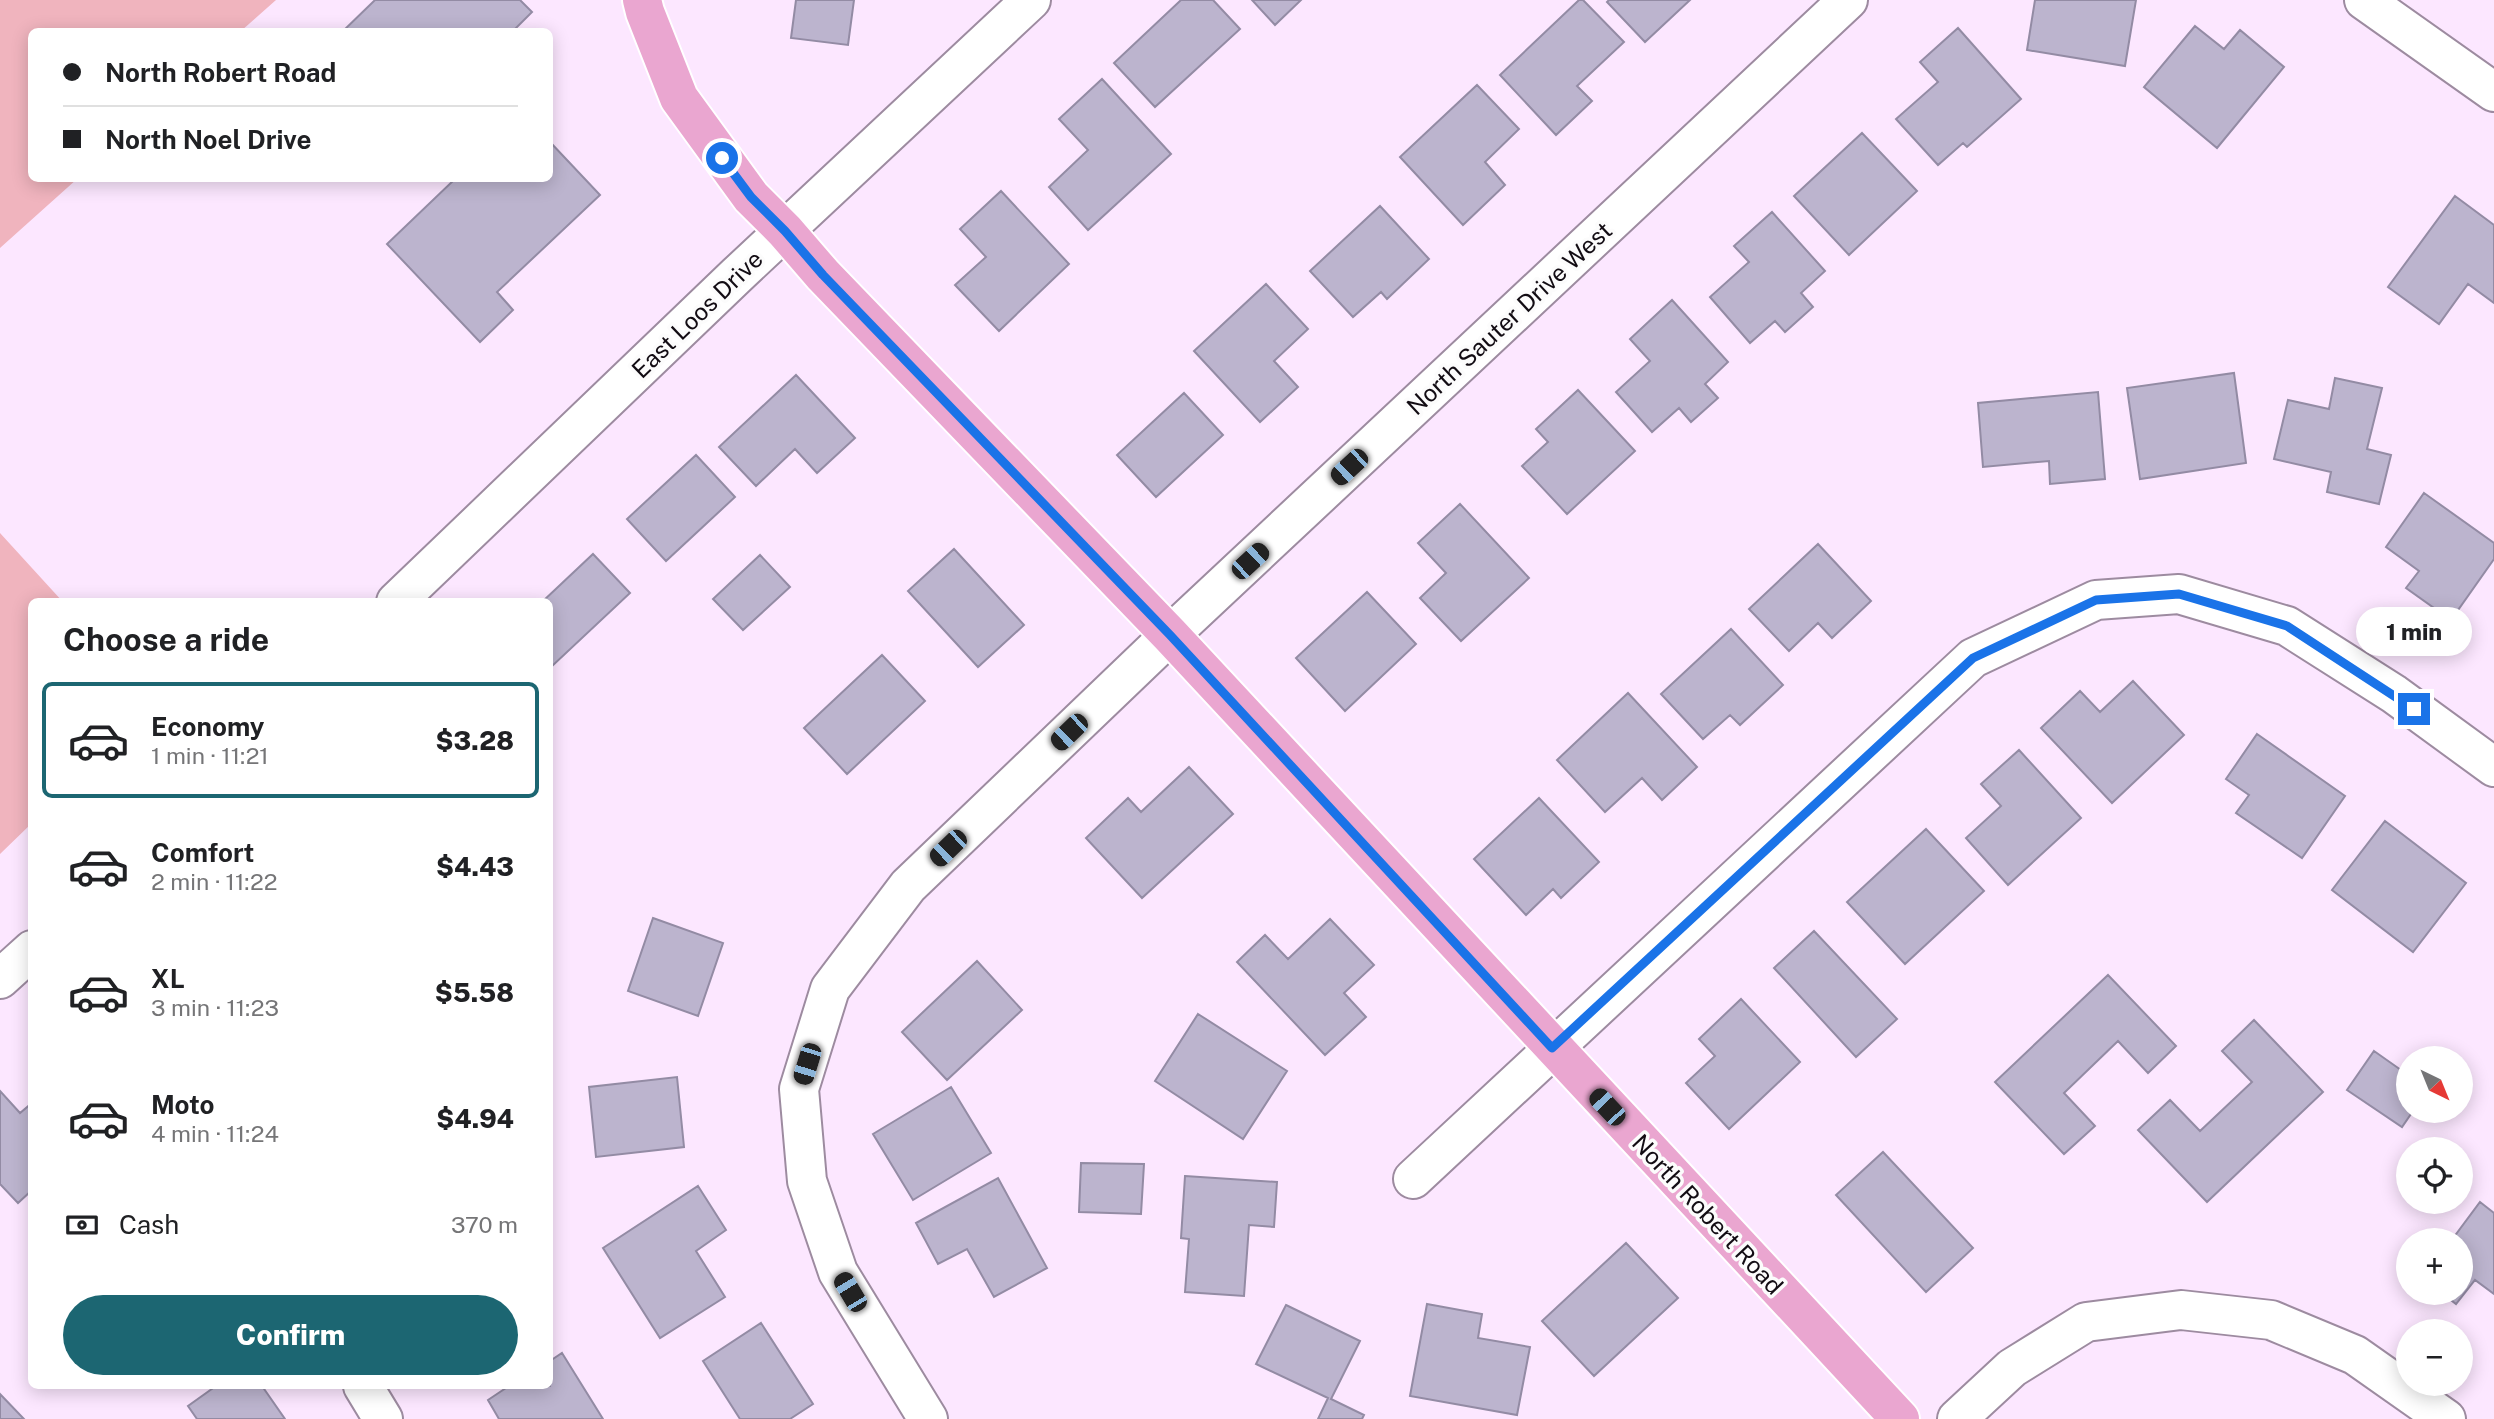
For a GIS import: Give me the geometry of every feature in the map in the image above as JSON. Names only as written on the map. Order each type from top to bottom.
[{"type":"main road","name":"North Robert Road","points":[[642,0],[679,98],[751,197],[1170,635],[1900,1419]]},
{"type":"street","name":"East Loos Drive","points":[[400,598],[1031,0]]},
{"type":"street","name":"North Sauter Drive West","points":[[928,1419],[838,1272],[807,1181],[799,1090],[830,989],[908,886],[1170,635],[1848,0]]},
{"type":"street","points":[[2364,0],[2494,92]]},
{"type":"street","points":[[1413,1179],[1973,658],[2096,600],[2179,594],[2287,626],[2394,694],[2494,767]]},
{"type":"street","points":[[0,979],[28,956]]},
{"type":"street","points":[[1957,1419],[2012,1368],[2086,1322],[2181,1310],[2271,1320],[2355,1355],[2446,1419]]},
{"type":"street","points":[[365,1389],[383,1419]]},
{"type":"shaded area","points":[[0,0],[276,0],[244,28],[28,28],[28,182],[74,182],[0,248]]},
{"type":"shaded area","points":[[0,533],[59,598],[28,598],[28,827],[0,854]]},
{"type":"building","points":[[375,0],[520,0],[532,12],[516,28],[346,28]]},
{"type":"building","points":[[796,0],[854,0],[848,45],[791,38]]},
{"type":"building","points":[[1181,0],[1213,0],[1240,29],[1155,107],[1114,63]]},
{"type":"building","points":[[1252,0],[1301,0],[1275,25]]},
{"type":"building","points":[[1579,0],[1583,0],[1624,42],[1577,86],[1592,101],[1556,135],[1500,75]]},
{"type":"building","points":[[1690,0],[1645,42],[1607,2]]},
{"type":"building","points":[[2035,0],[2136,0],[2125,66],[2027,50]]},
{"type":"building","points":[[2195,26],[2224,49],[2240,30],[2284,67],[2217,148],[2144,87]]},
{"type":"building","points":[[1958,28],[2021,99],[1967,147],[1963,143],[1938,165],[1896,119],[1938,82],[1920,62]]},
{"type":"building","points":[[1102,79],[1171,154],[1088,230],[1049,187],[1088,150],[1059,119]]},
{"type":"building","points":[[1477,85],[1519,129],[1485,162],[1505,185],[1463,225],[1400,157]]},
{"type":"building","points":[[1862,133],[1917,191],[1849,255],[1794,196]]},
{"type":"building","points":[[553,145],[600,195],[497,292],[513,310],[480,342],[387,244],[452,182],[553,182]]},
{"type":"building","points":[[1001,191],[1069,264],[999,331],[955,285],[986,257],[960,229]]},
{"type":"building","points":[[2455,196],[2494,225],[2494,303],[2468,284],[2439,324],[2388,287]]},
{"type":"building","points":[[1380,206],[1429,259],[1387,299],[1381,292],[1353,317],[1310,271]]},
{"type":"building","points":[[1772,212],[1825,271],[1801,293],[1813,307],[1785,332],[1775,321],[1750,343],[1710,297],[1749,262],[1734,246]]},
{"type":"building","points":[[1266,284],[1308,329],[1274,361],[1298,387],[1260,422],[1194,351]]},
{"type":"building","points":[[1672,300],[1728,362],[1705,384],[1718,398],[1691,422],[1679,408],[1652,432],[1616,392],[1650,361],[1630,339]]},
{"type":"building","points":[[2234,373],[2246,463],[2140,479],[2127,388]]},
{"type":"building","points":[[796,375],[855,438],[817,473],[795,449],[756,486],[719,447]]},
{"type":"building","points":[[2335,378],[2382,388],[2367,449],[2391,455],[2379,504],[2327,492],[2331,472],[2274,459],[2288,400],[2329,409]]},
{"type":"building","points":[[1578,390],[1635,451],[1567,514],[1522,466],[1548,442],[1536,429]]},
{"type":"building","points":[[2098,392],[2105,479],[2050,484],[2049,461],[1983,467],[1978,403]]},
{"type":"building","points":[[1184,393],[1223,435],[1156,497],[1117,455]]},
{"type":"building","points":[[696,455],[735,497],[666,561],[627,519]]},
{"type":"building","points":[[2424,493],[2494,543],[2494,559],[2451,620],[2406,588],[2419,571],[2386,547]]},
{"type":"building","points":[[1460,504],[1529,578],[1461,641],[1420,598],[1446,573],[1418,543]]},
{"type":"building","points":[[1818,544],[1871,601],[1832,638],[1818,623],[1789,651],[1749,609]]},
{"type":"building","points":[[954,549],[1024,625],[978,667],[908,591]]},
{"type":"building","points":[[593,554],[630,593],[553,665],[553,598],[546,598]]},
{"type":"building","points":[[760,555],[790,587],[743,630],[713,599]]},
{"type":"building","points":[[1367,592],[1416,644],[1345,711],[1296,658]]},
{"type":"building","points":[[1731,629],[1783,685],[1740,725],[1730,715],[1703,739],[1661,694]]},
{"type":"building","points":[[882,655],[925,701],[847,774],[804,728]]},
{"type":"building","points":[[2133,681],[2184,735],[2112,803],[2041,728],[2080,691],[2100,712]]},
{"type":"building","points":[[1628,693],[1697,767],[1662,800],[1642,778],[1605,812],[1557,760]]},
{"type":"building","points":[[2257,734],[2345,796],[2302,858],[2236,813],[2249,795],[2226,779]]},
{"type":"building","points":[[2019,750],[2081,818],[2008,885],[1966,838],[2001,806],[1981,784]]},
{"type":"building","points":[[1189,767],[1233,814],[1142,898],[1086,838],[1128,798],[1141,812]]},
{"type":"building","points":[[1539,798],[1599,862],[1561,898],[1553,889],[1526,915],[1474,859]]},
{"type":"building","points":[[2385,821],[2466,883],[2413,952],[2332,890]]},
{"type":"building","points":[[1926,829],[1984,891],[1905,964],[1847,902]]},
{"type":"building","points":[[653,918],[723,943],[698,1016],[628,991]]},
{"type":"building","points":[[1330,919],[1374,965],[1344,993],[1366,1017],[1325,1055],[1237,962],[1265,935],[1288,959]]},
{"type":"building","points":[[1814,931],[1897,1019],[1856,1057],[1774,968]]},
{"type":"building","points":[[977,961],[1022,1010],[947,1080],[902,1032]]},
{"type":"building","points":[[2108,975],[2176,1046],[2148,1073],[2118,1041],[2064,1093],[2095,1126],[2064,1154],[1995,1082]]},
{"type":"building","points":[[1741,999],[1800,1062],[1729,1129],[1686,1083],[1715,1056],[1699,1039]]},
{"type":"building","points":[[1198,1014],[1287,1071],[1243,1139],[1155,1081]]},
{"type":"building","points":[[2254,1020],[2323,1092],[2207,1202],[2138,1130],[2170,1100],[2200,1131],[2252,1082],[2222,1051]]},
{"type":"building","points":[[2374,1051],[2396,1067],[2396,1123],[2347,1090]]},
{"type":"building","points":[[677,1077],[684,1147],[596,1157],[589,1087]]},
{"type":"building","points":[[951,1087],[991,1153],[913,1200],[873,1134]]},
{"type":"building","points":[[0,1091],[20,1113],[28,1106],[28,1194],[18,1203],[0,1184]]},
{"type":"building","points":[[1883,1152],[1973,1248],[1926,1292],[1836,1195]]},
{"type":"building","points":[[1081,1163],[1144,1164],[1141,1214],[1079,1212]]},
{"type":"building","points":[[1185,1176],[1277,1182],[1274,1227],[1249,1225],[1244,1296],[1185,1292],[1189,1239],[1181,1238]]},
{"type":"building","points":[[998,1178],[1047,1268],[994,1297],[967,1249],[938,1264],[916,1223]]},
{"type":"building","points":[[698,1186],[726,1230],[696,1251],[725,1297],[660,1338],[603,1248]]},
{"type":"building","points":[[2480,1202],[2494,1213],[2494,1294],[2475,1280],[2473,1283],[2473,1228],[2461,1228]]},
{"type":"building","points":[[1626,1243],[1678,1298],[1594,1376],[1542,1321]]},
{"type":"building","points":[[1427,1304],[1482,1314],[1478,1338],[1530,1347],[1517,1415],[1410,1396]]},
{"type":"building","points":[[1286,1305],[1360,1341],[1331,1399],[1364,1415],[1362,1419],[1318,1419],[1328,1398],[1256,1364]]},
{"type":"building","points":[[761,1323],[813,1404],[790,1419],[740,1419],[703,1361]]},
{"type":"building","points":[[562,1353],[603,1419],[499,1419],[488,1400],[504,1389],[553,1389],[553,1359]]},
{"type":"building","points":[[212,1389],[264,1389],[285,1419],[197,1419],[188,1406]]},
{"type":"building","points":[[0,1394],[24,1419],[0,1419]]},
{"type":"route","points":[[722,158],[751,197],[823,275],[1170,635],[1552,1048],[1973,658],[2096,600],[2179,594],[2287,626],[2414,709]]}]
